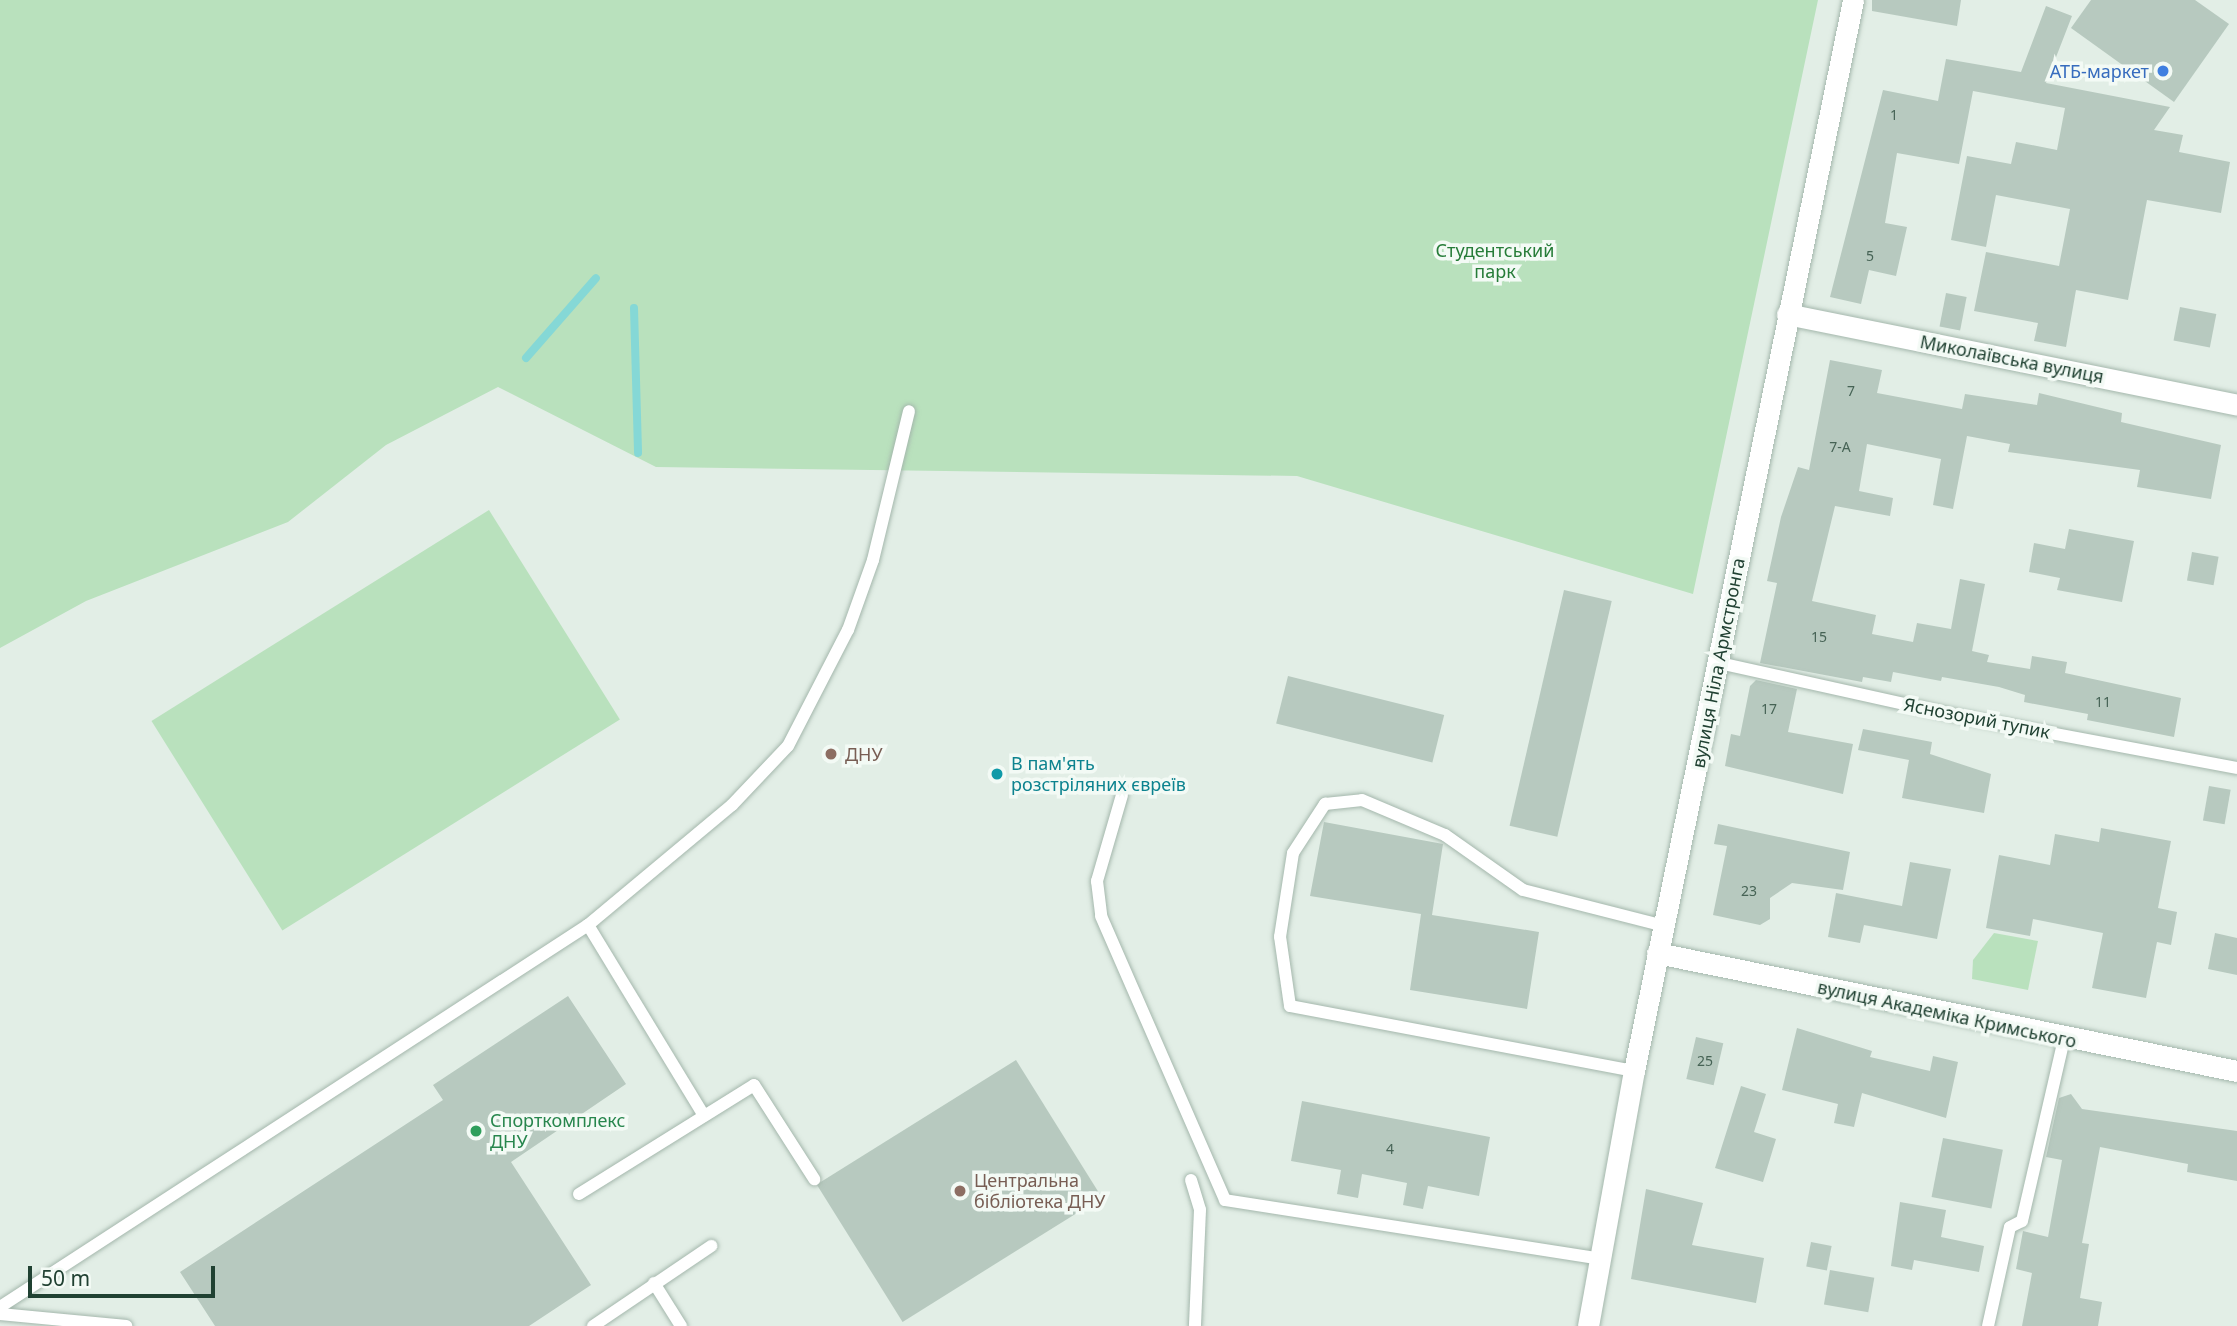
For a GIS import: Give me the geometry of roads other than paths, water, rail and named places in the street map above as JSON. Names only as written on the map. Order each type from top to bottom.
[{"type":"street","name":"вулиця Ніла Армстронга","points":[[1588,1326],[1657,953],[1719,663],[1787,314],[1853,0]]},
{"type":"street","name":"Миколаївська вулиця","points":[[1787,314],[2237,404]]},
{"type":"street","name":"вулиця Академіка Кримського","points":[[1657,953],[2064,1039],[2237,1071]]},
{"type":"lane","points":[[0,1307],[588,925],[732,805],[788,746],[848,630],[873,560],[909,411]]},
{"type":"lane","name":"Яснозорий тупик","points":[[1719,663],[1954,715],[2237,768]]},
{"type":"lane","points":[[1122,794],[1097,881],[1101,916],[1225,1200],[1602,1259]]},
{"type":"lane","points":[[1634,1071],[1290,1006],[1280,937],[1293,853],[1325,804],[1362,800],[1445,835],[1524,890],[1664,926]]},
{"type":"lane","points":[[588,925],[704,1116]]},
{"type":"lane","points":[[1988,1326],[2010,1227],[2022,1221],[2064,1039]]},
{"type":"lane","points":[[579,1194],[754,1085],[814,1179]]},
{"type":"lane","points":[[1191,1180],[1200,1210],[1195,1326]]},
{"type":"lane","points":[[593,1326],[710,1246]]},
{"type":"lane","points":[[654,1283],[681,1326]]},
{"type":"lane","points":[[0,1314],[126,1326]]},
{"type":"waterway","points":[[526,358],[596,278]]},
{"type":"waterway","points":[[634,308],[638,453]]},
{"type":"place","name":"АТБ-маркет","points":[[2163,71]]},
{"type":"place","name":"ДНУ","points":[[831,754]]},
{"type":"place","name":"В пам'ять розстріляних євреїв","points":[[997,774]]},
{"type":"place","name":"Спорткомплекс ДНУ","points":[[476,1131]]},
{"type":"place","name":"Центральна бібліотека ДНУ","points":[[960,1191]]},
{"type":"park label","name":"Студентський парк","points":[[1495,261]]}]
